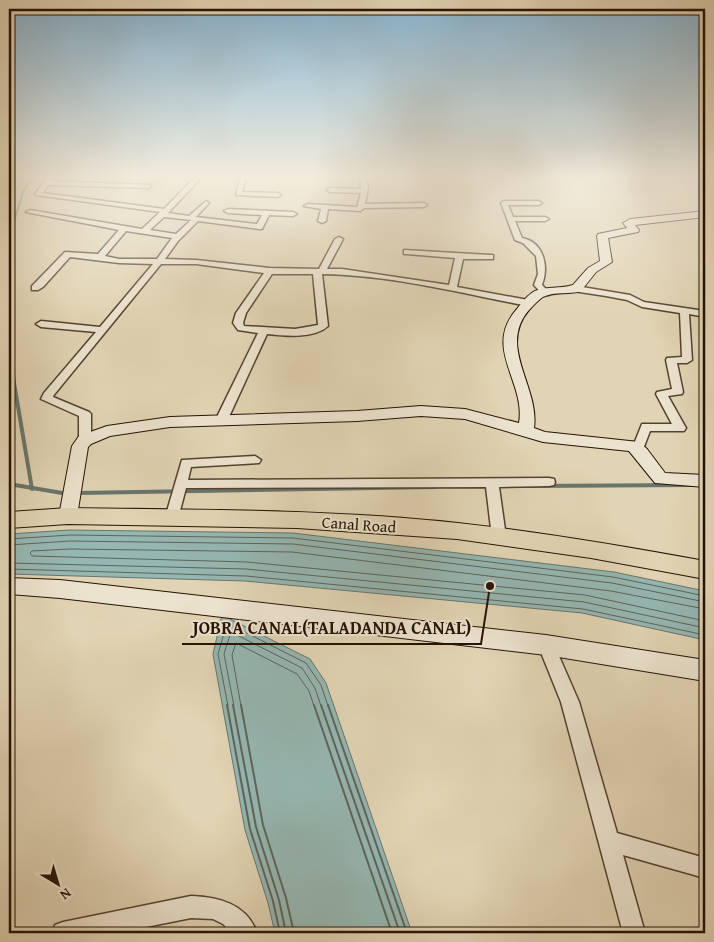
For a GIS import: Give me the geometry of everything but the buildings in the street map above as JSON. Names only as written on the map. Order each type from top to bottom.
[{"type":"main road","name":"Canal Road","points":[[9,520],[70,502],[178,497],[297,520],[457,531],[591,549],[705,570]]},
{"type":"street","points":[[85,222],[178,236]]},
{"type":"street","points":[[144,232],[155,222]]},
{"type":"street","points":[[85,440],[85,414],[47,399],[48,395],[159,263],[190,222]]},
{"type":"street","points":[[193,222],[204,227]]},
{"type":"street","points":[[202,222],[259,227],[262,222]]},
{"type":"street","points":[[511,222],[519,240],[525,241],[540,256],[542,274],[538,286],[546,293]]},
{"type":"street","points":[[576,289],[592,270],[606,262],[602,236],[634,230],[628,223],[630,222]]},
{"type":"street","points":[[100,256],[124,229]]},
{"type":"street","points":[[269,271],[241,313],[238,323],[241,328],[316,330],[323,326],[320,271],[339,239]]},
{"type":"street","points":[[407,252],[490,258]]},
{"type":"street","points":[[35,288],[42,283],[68,254],[100,256],[119,261],[196,262],[269,271],[320,271],[381,277],[528,303]]},
{"type":"street","points":[[452,289],[459,256]]},
{"type":"street","points":[[526,430],[529,414],[510,350],[513,320],[538,295],[576,289],[606,292],[630,298],[642,304],[705,314]]},
{"type":"street","points":[[638,449],[646,427],[680,428],[661,394],[678,392],[671,360],[687,360],[684,310]]},
{"type":"street","points":[[41,324],[102,330]]},
{"type":"street","points":[[222,419],[264,330]]},
{"type":"street","points":[[70,502],[80,446],[85,440],[108,431],[141,425],[222,419],[357,416],[421,411],[465,414],[526,430],[543,437],[633,446],[638,449],[655,476],[661,479],[702,483]]},
{"type":"street","points":[[254,460],[186,464],[178,497],[549,482]]},
{"type":"street","points":[[492,483],[499,537]]},
{"type":"street","points":[[9,586],[69,590],[546,645],[705,671]]},
{"type":"street","points":[[546,645],[570,702],[634,933]]},
{"type":"street","points":[[610,841],[705,868]]},
{"type":"street","points":[[63,933],[199,907],[214,908],[231,916],[246,933]]},
{"type":"water","points":[[69,530],[293,533],[614,572],[705,591],[705,640],[582,613],[245,581],[9,574],[9,534]]},
{"type":"water","points":[[222,615],[310,659],[326,683],[412,933],[275,933],[268,903],[245,830],[213,654]]},
{"type":"waterway","points":[[9,238],[14,222]]},
{"type":"waterway","points":[[9,355],[13,378]]},
{"type":"waterway","points":[[13,377],[32,488]]},
{"type":"waterway","points":[[9,484],[32,488]]},
{"type":"waterway","points":[[528,486],[691,485]]},
{"type":"waterway","points":[[78,493],[436,487]]},
{"type":"waterway","points":[[32,488],[68,494]]},
{"type":"place","name":"JOBRA CANAL(TALADANDA CANAL)","points":[[490,586]]}]
